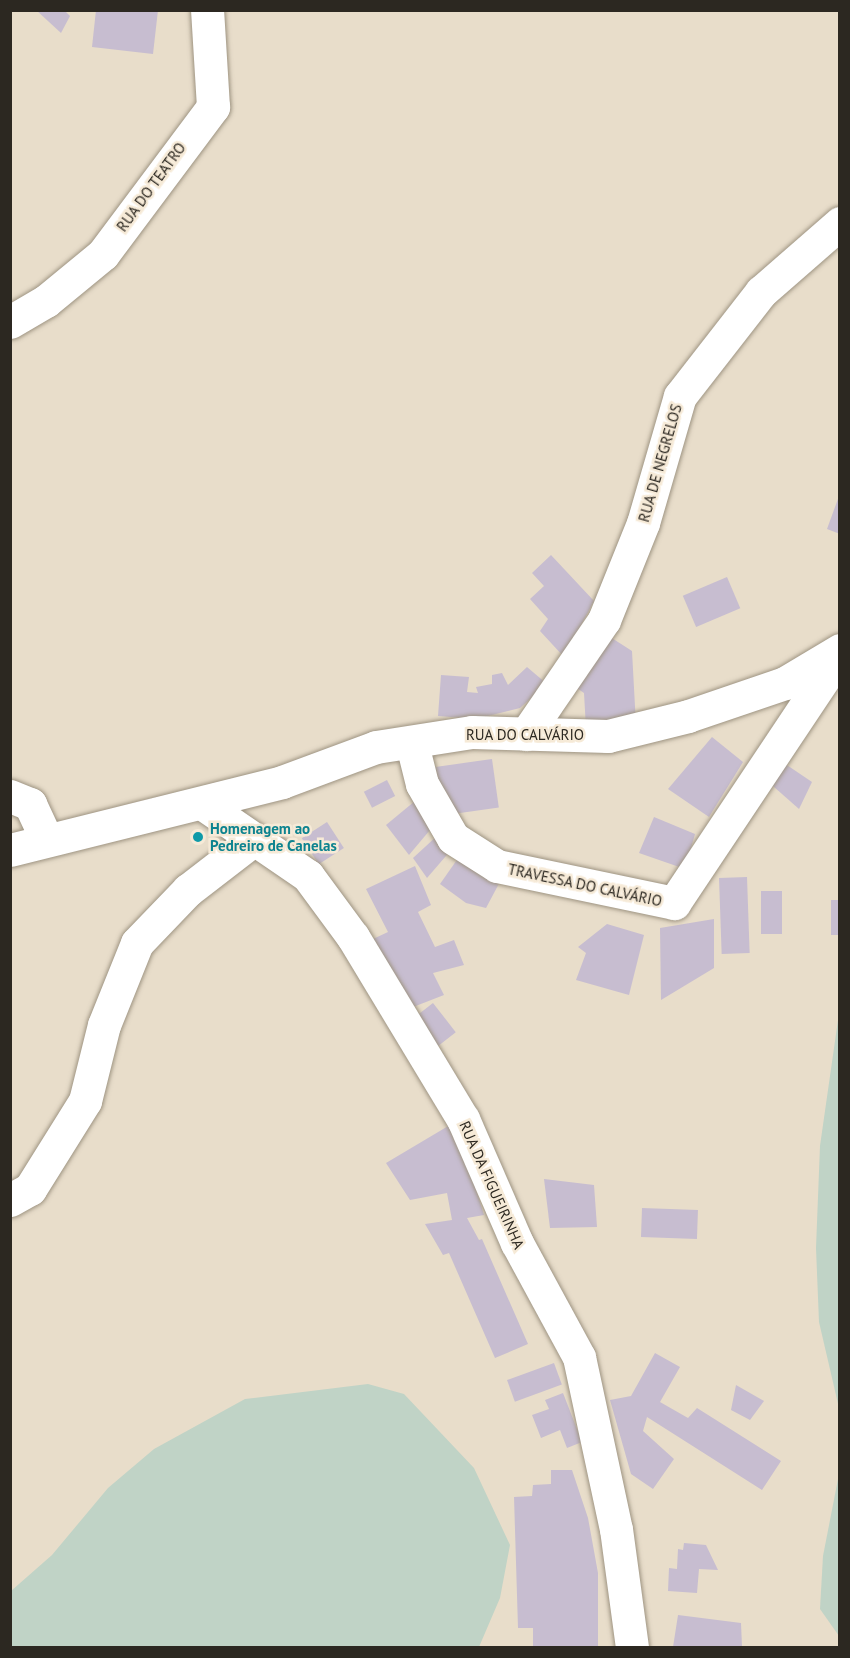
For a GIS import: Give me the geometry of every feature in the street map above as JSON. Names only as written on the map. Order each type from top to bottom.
[{"type":"street","name":"RUA DO TEATRO","points":[[10,322],[46,301],[103,254],[213,107],[207,10]]},
{"type":"street","name":"RUA DE NEGRELOS","points":[[526,734],[604,620],[643,523],[680,396],[761,292],[840,223]]},
{"type":"street","name":"RUA DO CALVÁRIO","points":[[10,850],[46,838],[203,804],[376,747],[412,744],[472,732],[608,736],[688,716],[785,683],[840,652]]},
{"type":"street","name":"TRAVESSA DO CALVÁRIO","points":[[412,744],[422,784],[453,838],[496,866],[674,903],[840,652]]},
{"type":"street","points":[[10,796],[30,804],[46,838]]},
{"type":"street","name":"RUA DA FIGUEIRINHA","points":[[203,804],[308,876],[353,937],[463,1119],[518,1243],[579,1357],[616,1529],[632,1647]]},
{"type":"street","points":[[10,1200],[30,1189],[85,1101],[104,1025],[136,943],[188,890],[253,840]]},
{"type":"green space","points":[[839,1013],[839,1408],[819,1322],[816,1248],[820,1146]]},
{"type":"green space","points":[[368,1384],[404,1394],[474,1468],[510,1545],[500,1598],[479,1647],[11,1647],[11,1591],[52,1555],[108,1488],[154,1449],[245,1399]]},
{"type":"green space","points":[[839,1474],[840,1636],[820,1609],[823,1556]]},
{"type":"building","points":[[36,10],[64,10],[70,16],[61,33]]},
{"type":"building","points":[[96,10],[158,10],[153,54],[92,47]]},
{"type":"building","points":[[840,496],[840,534],[827,529]]},
{"type":"building","points":[[551,555],[594,601],[564,657],[540,631],[548,619],[530,599],[544,586],[532,573]]},
{"type":"building","points":[[727,577],[740,608],[696,627],[683,596]]},
{"type":"building","points":[[604,633],[632,651],[636,725],[586,728],[584,693],[571,684]]},
{"type":"building","points":[[527,667],[547,684],[520,708],[476,719],[438,716],[441,675],[469,677],[467,692],[478,693],[476,687],[492,684],[492,675],[502,673],[508,685]]},
{"type":"building","points":[[712,737],[743,762],[709,817],[668,789]]},
{"type":"building","points":[[492,759],[499,808],[442,815],[436,767]]},
{"type":"building","points":[[778,759],[812,782],[799,809],[765,779]]},
{"type":"building","points":[[387,780],[395,796],[372,808],[364,792]]},
{"type":"building","points":[[415,801],[435,824],[409,855],[386,825]]},
{"type":"building","points":[[654,817],[695,834],[685,869],[639,853]]},
{"type":"building","points":[[327,822],[344,848],[319,864],[302,838]]},
{"type":"building","points":[[438,835],[452,849],[427,878],[413,858]]},
{"type":"building","points":[[461,854],[503,876],[486,908],[466,903],[440,884]]},
{"type":"building","points":[[415,866],[431,905],[418,912],[435,947],[454,940],[464,965],[433,973],[444,995],[408,1009],[373,939],[388,932],[366,889]]},
{"type":"building","points":[[747,877],[750,953],[722,954],[719,878]]},
{"type":"building","points":[[761,891],[782,891],[782,934],[761,934]]},
{"type":"building","points":[[831,900],[840,900],[840,935],[831,935]]},
{"type":"building","points":[[714,919],[714,968],[661,1000],[660,928]]},
{"type":"building","points":[[607,924],[644,935],[629,995],[576,980],[586,953],[578,947]]},
{"type":"building","points":[[433,1003],[456,1032],[437,1047],[414,1018]]},
{"type":"building","points":[[455,1122],[484,1215],[467,1218],[479,1240],[482,1239],[528,1344],[495,1358],[449,1253],[443,1255],[425,1224],[452,1220],[447,1193],[410,1200],[386,1163]]},
{"type":"building","points":[[544,1179],[594,1185],[597,1227],[550,1228]]},
{"type":"building","points":[[642,1208],[698,1210],[697,1239],[641,1237]]},
{"type":"building","points":[[655,1353],[680,1367],[660,1402],[688,1418],[697,1408],[781,1461],[762,1490],[647,1417],[643,1431],[674,1459],[653,1489],[631,1474],[610,1400],[631,1396]]},
{"type":"building","points":[[554,1363],[562,1385],[515,1402],[507,1380]]},
{"type":"building","points":[[736,1385],[764,1401],[750,1420],[731,1410]]},
{"type":"building","points":[[563,1393],[582,1442],[567,1448],[560,1430],[541,1438],[532,1415],[549,1409],[545,1400]]},
{"type":"building","points":[[551,1470],[572,1470],[588,1518],[598,1573],[598,1647],[533,1647],[533,1628],[518,1628],[514,1497],[532,1496],[533,1485],[551,1484]]},
{"type":"building","points":[[684,1543],[706,1545],[718,1570],[699,1569],[697,1593],[668,1591],[669,1568],[677,1569],[678,1549],[683,1550]]},
{"type":"building","points":[[678,1615],[741,1623],[742,1647],[673,1647]]},
{"type":"place","name":"Homenagem ao Pedreiro de Canelas","points":[[198,837]]}]
